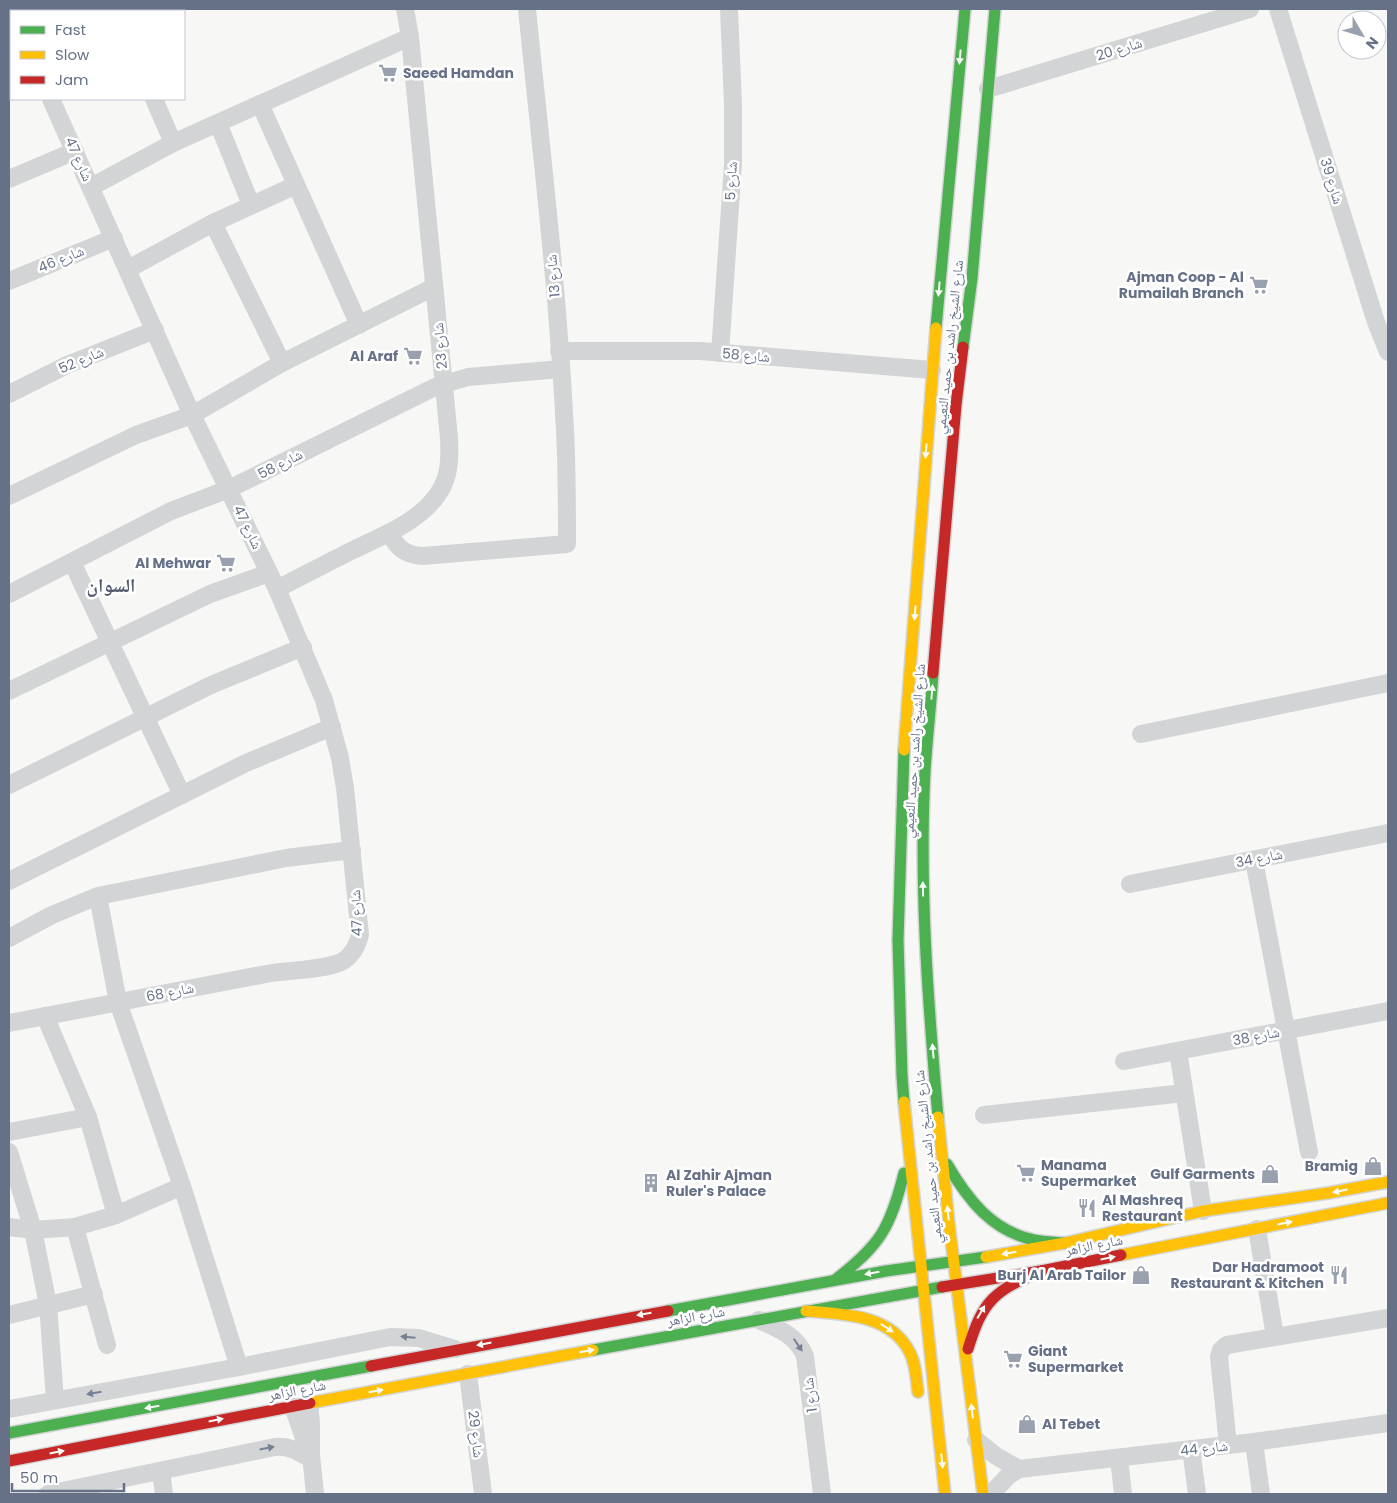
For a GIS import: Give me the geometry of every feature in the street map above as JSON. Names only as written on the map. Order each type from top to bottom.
[{"type":"main road","name":"شارع الشيخ راشد بن حميد النعيمي","points":[[945,1494],[923,1291],[900,1039],[899,856],[904,759],[932,370],[965,9]]},
{"type":"main road","name":"شارع الشيخ راشد بن حميد النعيمي","points":[[983,1494],[942,1156],[925,938],[923,876],[924,789],[956,405],[972,278],[994,11]]},
{"type":"main road","points":[[950,164],[955,191],[950,278],[955,285],[964,287],[969,284],[972,278]]},
{"type":"main road","points":[[835,1280],[870,1252],[891,1222],[897,1206],[910,1150]]},
{"type":"main road","points":[[942,1156],[970,1200],[989,1219],[1020,1236],[1035,1240],[1065,1243]]},
{"type":"main road","name":"شارع الزاهر","points":[[9,1433],[562,1329],[835,1280],[1065,1243],[1203,1211],[1328,1193],[1388,1182]]},
{"type":"main road","name":"شارع الزاهر","points":[[9,1461],[174,1420],[301,1404],[806,1311],[1041,1271],[1388,1203]]},
{"type":"main road","points":[[966,1358],[978,1318],[989,1301],[1009,1285],[1041,1271]]},
{"type":"main road","points":[[806,1311],[871,1320],[890,1329],[908,1349],[914,1364],[920,1403]]},
{"type":"main road","points":[[537,1360],[562,1348],[565,1339],[562,1329]]},
{"type":"main road","points":[[174,1420],[181,1408],[205,1397]]},
{"type":"main road","points":[[930,1461],[941,1494]]},
{"type":"street","name":"شارع 23","points":[[277,589],[406,522],[431,503],[445,482],[450,458],[444,383],[410,38],[405,9]]},
{"type":"street","name":"شارع 13","points":[[390,532],[398,548],[406,553],[422,556],[568,544],[566,452],[561,369],[550,235],[527,9]]},
{"type":"street","name":"شارع 5","points":[[720,353],[733,164],[733,105],[729,9]]},
{"type":"street","name":"شارع 20","points":[[988,89],[1250,9]]},
{"type":"street","name":"شارع 39","points":[[1278,9],[1382,320],[1388,352]]},
{"type":"street","points":[[91,187],[173,143],[410,38]]},
{"type":"street","name":"شارع 47","points":[[51,100],[192,415],[277,589],[324,700],[332,727],[345,788],[360,935],[357,946],[351,955],[342,962],[332,965]]},
{"type":"street","points":[[154,100],[173,143]]},
{"type":"street","points":[[260,104],[359,325]]},
{"type":"street","points":[[218,123],[252,205]]},
{"type":"street","points":[[9,178],[75,150]]},
{"type":"street","points":[[128,269],[213,223],[296,185]]},
{"type":"street","points":[[213,223],[282,363]]},
{"type":"street","name":"شارع 46","points":[[9,281],[114,238]]},
{"type":"street","points":[[9,496],[136,435],[192,415],[282,363],[434,287]]},
{"type":"street","name":"شارع 52","points":[[9,394],[67,365],[155,330]]},
{"type":"street","name":"شارع 58","points":[[559,351],[720,353],[932,370]]},
{"type":"street","name":"شارع 58","points":[[9,594],[172,511],[229,489],[444,383],[480,376],[561,369]]},
{"type":"street","points":[[72,562],[182,795]]},
{"type":"street","points":[[9,691],[210,594],[269,573]]},
{"type":"street","points":[[9,785],[211,685],[303,647]]},
{"type":"street","points":[[1141,734],[1388,683]]},
{"type":"street","points":[[9,881],[246,763],[332,727]]},
{"type":"street","name":"شارع 34","points":[[1130,884],[1388,833]]},
{"type":"street","points":[[9,938],[52,915],[98,896],[286,858],[352,850]]},
{"type":"street","points":[[1254,860],[1309,1152]]},
{"type":"street","points":[[98,896],[118,1002],[182,1186],[239,1367]]},
{"type":"street","name":"شارع 68","points":[[9,1023],[282,970],[332,965]]},
{"type":"street","name":"شارع 38","points":[[1124,1061],[1388,1011]]},
{"type":"street","points":[[44,1016],[88,1117],[116,1215]]},
{"type":"street","points":[[1178,1051],[1203,1211]]},
{"type":"street","points":[[984,1115],[1184,1093]]},
{"type":"street","points":[[9,1132],[88,1117]]},
{"type":"street","points":[[9,1152],[33,1230],[48,1305],[55,1400]]},
{"type":"street","points":[[9,1228],[33,1230],[75,1227],[116,1215],[182,1186]]},
{"type":"street","points":[[75,1227],[107,1345]]},
{"type":"street","points":[[1257,1229],[1275,1336]]},
{"type":"street","points":[[9,1315],[94,1294]]},
{"type":"street","points":[[1228,1445],[1219,1364],[1221,1350],[1226,1345],[1388,1318]]},
{"type":"street","name":"شارع 1","points":[[758,1320],[788,1334],[801,1347],[805,1356],[822,1494]]},
{"type":"street","points":[[9,1409],[390,1337],[419,1338],[455,1350]]},
{"type":"street","name":"شارع 29","points":[[468,1374],[483,1494]]},
{"type":"street","points":[[301,1404],[300,1431],[311,1457],[315,1494]]},
{"type":"street","name":"شارع 44","points":[[1019,1469],[1254,1442],[1388,1423]]},
{"type":"street","points":[[976,1440],[996,1456],[1019,1469],[1008,1476],[991,1494]]},
{"type":"street","points":[[1254,1442],[1261,1494]]},
{"type":"street","points":[[48,1494],[281,1446],[311,1457]]},
{"type":"street","points":[[1191,1449],[1196,1494]]},
{"type":"street","points":[[1119,1458],[1123,1494]]},
{"type":"street","points":[[161,1471],[164,1494]]},
{"type":"traffic: fast","points":[[936,328],[965,9]]},
{"type":"traffic: fast","points":[[963,347],[972,278],[995,9]]},
{"type":"traffic: fast","points":[[933,673],[925,771],[923,857],[928,987],[938,1117]]},
{"type":"traffic: fast","points":[[904,750],[898,940],[904,1102]]},
{"type":"traffic: fast","points":[[947,1164],[973,1201],[994,1221],[1019,1236],[1038,1241],[1065,1243]]},
{"type":"traffic: fast","points":[[835,1280],[863,1256],[881,1234],[894,1208],[904,1173]]},
{"type":"traffic: fast","points":[[668,1311],[886,1271],[986,1257]]},
{"type":"traffic: fast","points":[[593,1350],[942,1287]]},
{"type":"traffic: fast","points":[[9,1433],[371,1366]]},
{"type":"traffic: slow","points":[[904,750],[936,328]]},
{"type":"traffic: slow","points":[[904,1102],[945,1494]]},
{"type":"traffic: slow","points":[[938,1117],[949,1224],[983,1494]]},
{"type":"traffic: slow","points":[[986,1257],[1065,1243],[1203,1211],[1328,1193],[1388,1182]]},
{"type":"traffic: slow","points":[[1121,1255],[1388,1203]]},
{"type":"traffic: slow","points":[[806,1311],[864,1318],[890,1330],[901,1339],[909,1351],[913,1360],[918,1392]]},
{"type":"traffic: slow","points":[[310,1403],[593,1350]]},
{"type":"traffic: jam","points":[[933,673],[956,405],[963,347]]},
{"type":"traffic: jam","points":[[942,1287],[1041,1271],[1121,1255]]},
{"type":"traffic: jam","points":[[968,1349],[979,1319],[993,1299],[1012,1285],[1041,1271]]},
{"type":"traffic: jam","points":[[371,1366],[668,1311]]},
{"type":"traffic: jam","points":[[9,1461],[310,1403]]},
{"type":"place","name":"Saeed Hamdan","points":[[388,73]]},
{"type":"place","name":"Ajman Coop - Al Rumailah Branch","points":[[1259,285]]},
{"type":"place","name":"Al Araf","points":[[413,356]]},
{"type":"place","name":"Al Mehwar","points":[[226,563]]},
{"type":"place","name":"Bramig","points":[[1373,1166]]},
{"type":"place","name":"Manama Supermarket","points":[[1026,1173]]},
{"type":"place","name":"Gulf Garments","points":[[1270,1174]]},
{"type":"place","name":"Al Zahir Ajman Ruler's Palace","points":[[651,1183]]},
{"type":"place","name":"Al Mashreq Restaurant","points":[[1087,1208]]},
{"type":"place","name":"Burj Al Arab Tailor","points":[[1141,1275]]},
{"type":"place","name":"Dar Hadramoot Restaurant & Kitchen","points":[[1339,1275]]},
{"type":"place","name":"Giant Supermarket","points":[[1013,1359]]},
{"type":"place","name":"Al Tebet","points":[[1027,1424]]},
{"type":"district","name":"السوان","points":[[111,585]]}]
